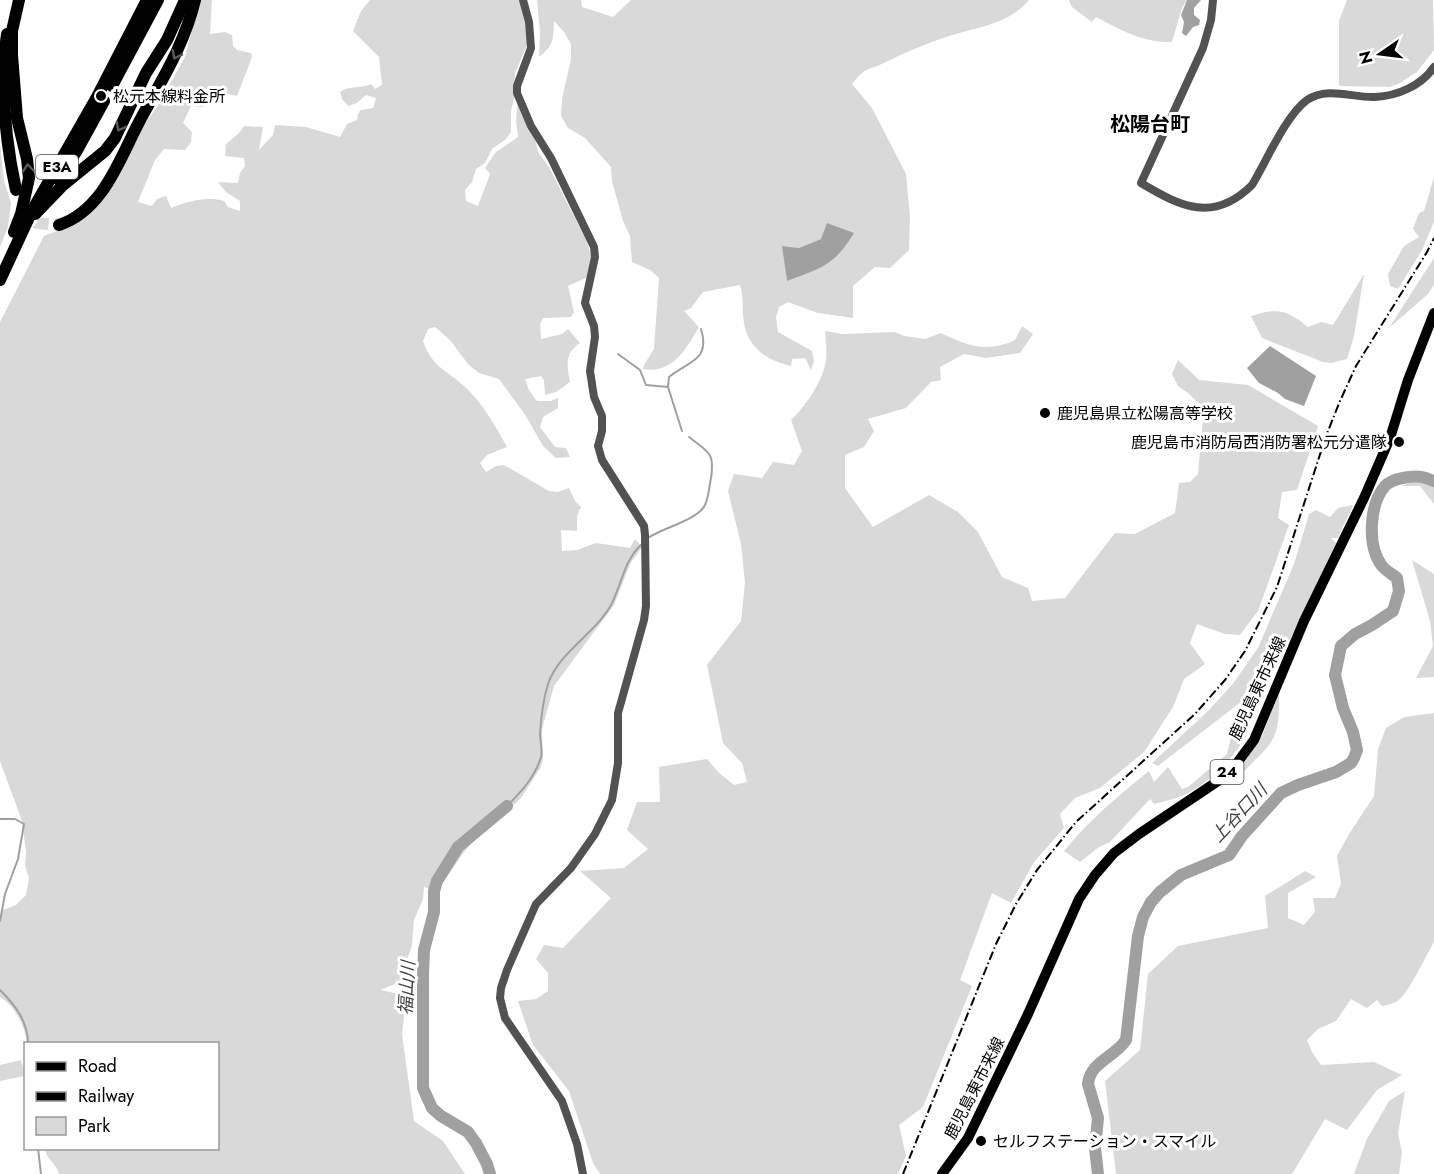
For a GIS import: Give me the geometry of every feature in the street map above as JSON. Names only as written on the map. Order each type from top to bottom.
[{"type":"highway","points":[[16,190],[0,93],[3,51],[19,0]]},
{"type":"highway","points":[[0,263],[21,214],[29,178],[17,118],[12,55],[12,31],[19,0]]},
{"type":"highway","name":"E3A","points":[[0,280],[50,178],[97,97],[147,0]]},
{"type":"highway","name":"E3A","points":[[19,238],[76,152],[158,0]]},
{"type":"highway","points":[[35,214],[63,185],[105,150],[115,138],[146,73],[167,40],[185,0]]},
{"type":"highway","points":[[59,225],[69,222],[89,206],[114,172],[184,39],[195,0]]},
{"type":"main road","name":"鹿児島東市来線","points":[[942,1174],[968,1138],[1028,1014],[1079,899],[1095,875],[1114,853],[1218,781],[1237,764],[1254,740],[1304,621],[1364,498],[1390,438],[1408,380],[1434,313]]},
{"type":"street","points":[[523,0],[529,22],[531,48],[517,86],[517,93],[531,126],[550,158],[594,247],[596,257],[585,303],[594,326],[595,337],[590,371],[591,385],[602,416],[599,452],[644,526],[645,539],[645,613],[618,713],[617,777],[612,800],[595,834],[571,868],[536,904],[507,970],[500,998],[505,1018],[562,1101],[577,1144],[583,1174]]},
{"type":"street","points":[[1213,0],[1211,20],[1203,48],[1141,183],[1165,197],[1192,207],[1224,205],[1244,194],[1252,185],[1293,112],[1306,100],[1316,95],[1332,92],[1374,97],[1396,93],[1417,84],[1434,67]]},
{"type":"green space","points":[[200,0],[212,0],[210,34],[225,32],[232,35],[233,46],[237,50],[251,53],[252,57],[237,96],[207,89],[203,107],[191,106],[183,123],[192,132],[191,142],[185,150],[164,149],[155,160],[138,202],[152,206],[157,199],[166,196],[171,208],[197,200],[211,199],[224,201],[228,207],[240,211],[240,201],[226,192],[218,182],[238,183],[240,173],[245,166],[244,158],[225,156],[226,144],[244,126],[263,127],[259,150],[273,135],[275,125],[306,127],[340,137],[347,124],[357,120],[361,110],[373,108],[376,98],[366,95],[357,103],[348,106],[340,92],[348,88],[371,84],[375,89],[382,85],[379,57],[353,31],[361,11],[370,0],[520,0],[527,33],[527,45],[515,73],[511,132],[506,139],[492,149],[485,163],[476,169],[472,182],[465,190],[466,201],[478,206],[490,174],[485,168],[495,153],[518,137],[516,120],[518,99],[535,138],[538,152],[549,167],[587,242],[592,259],[590,276],[568,286],[574,312],[571,317],[543,318],[540,324],[541,339],[562,334],[568,329],[580,343],[569,356],[570,382],[556,392],[545,395],[544,380],[541,376],[525,379],[537,401],[551,401],[558,398],[558,408],[543,417],[540,427],[555,447],[566,448],[570,457],[556,458],[543,446],[526,416],[499,379],[479,373],[468,364],[450,340],[435,327],[428,329],[423,341],[435,362],[463,385],[482,406],[507,447],[487,455],[480,463],[486,472],[496,466],[504,465],[549,491],[558,492],[569,488],[575,501],[581,507],[577,516],[577,531],[561,530],[562,551],[577,550],[596,543],[630,548],[635,539],[642,547],[630,564],[614,605],[554,686],[542,729],[541,767],[521,798],[477,837],[437,891],[424,887],[423,899],[414,920],[412,945],[400,982],[380,990],[399,994],[405,1009],[402,1034],[414,1121],[443,1141],[465,1174],[59,1174],[45,1150],[219,1150],[219,1042],[27,1042],[18,1017],[0,997],[0,918],[3,910],[16,905],[26,895],[29,878],[25,866],[26,852],[22,821],[0,761],[0,322],[44,236],[72,225],[157,107],[185,57]]},
{"type":"green space","points":[[537,0],[581,0],[582,7],[613,17],[631,0],[1029,0],[1021,8],[1001,20],[931,42],[867,70],[852,84],[872,108],[906,174],[910,217],[909,250],[890,268],[875,267],[853,286],[853,318],[818,313],[788,302],[779,307],[776,317],[778,332],[812,351],[814,361],[811,370],[805,358],[792,359],[791,366],[775,361],[760,352],[746,332],[740,285],[703,292],[691,308],[684,311],[699,327],[689,344],[677,358],[663,368],[643,369],[654,349],[659,278],[650,270],[632,262],[630,236],[623,221],[612,181],[611,167],[585,138],[568,128],[561,116],[562,99],[571,59],[571,44],[554,21],[552,42],[539,57],[540,33]],"holes":[[[821,239],[787,281],[783,246],[799,248]]]},
{"type":"green space","points":[[1069,0],[1187,0],[1182,8],[1172,42],[1162,42],[1142,38],[1096,17],[1092,22],[1072,7]]},
{"type":"green space","points":[[1347,0],[1433,0],[1434,50],[1417,72],[1390,87],[1339,86],[1339,21]]},
{"type":"green space","points":[[0,142],[4,181],[11,203],[8,227],[0,247]]},
{"type":"green space","points":[[1434,177],[1434,222],[1422,250],[1398,289],[1390,286],[1388,274],[1404,246],[1419,237],[1413,229],[1419,213],[1424,211]]},
{"type":"green space","points":[[1434,258],[1434,285],[1428,294],[1389,328]]},
{"type":"green space","points":[[1364,274],[1354,336],[1347,359],[1331,363],[1323,362],[1262,338],[1251,316],[1275,311],[1294,317],[1308,327],[1321,322],[1333,325]]},
{"type":"green space","points":[[1022,326],[1033,334],[1020,353],[986,358],[964,354],[940,367],[941,380],[931,382],[906,408],[868,419],[874,431],[864,447],[845,455],[845,488],[873,527],[929,495],[958,512],[978,532],[1002,577],[1028,588],[1032,601],[1065,598],[1115,533],[1135,534],[1175,513],[1179,483],[1190,482],[1198,474],[1204,408],[1178,386],[1172,374],[1178,360],[1199,380],[1248,385],[1318,426],[1297,490],[1282,492],[1278,518],[1289,525],[1258,611],[1240,635],[1225,634],[1197,624],[1190,643],[1205,664],[1184,679],[1173,707],[1144,752],[1100,788],[1075,798],[1060,814],[1064,828],[1034,862],[1011,903],[992,893],[960,980],[972,986],[923,1107],[899,1125],[906,1156],[898,1174],[600,1174],[593,1163],[569,1091],[533,1045],[518,1001],[536,999],[548,991],[548,973],[536,959],[544,945],[563,948],[611,898],[580,871],[624,868],[648,849],[627,830],[637,802],[660,802],[659,767],[707,759],[734,785],[747,782],[742,763],[723,743],[707,665],[741,621],[745,583],[741,544],[728,491],[734,474],[762,478],[773,462],[794,465],[802,451],[791,420],[801,409],[822,376],[826,360],[825,331],[843,334],[895,332],[904,336],[925,339],[941,333],[969,344],[987,347],[1015,340]]},
{"type":"green space","points":[[1418,480],[1434,484],[1434,504],[1420,486],[1401,486]]},
{"type":"green space","points":[[1353,505],[1338,538],[1331,538],[1336,543],[1282,657],[1246,698],[1158,766],[1152,763],[1207,712],[1232,685],[1258,648],[1294,564],[1309,514],[1316,510],[1330,517],[1338,508]]},
{"type":"green space","points":[[1412,560],[1434,574],[1434,677],[1416,678],[1433,646],[1430,621]]},
{"type":"green space","points":[[1279,693],[1278,721],[1273,739],[1242,773],[1239,770],[1263,734]]},
{"type":"green space","points":[[1434,713],[1434,942],[1411,983],[1396,1002],[1382,1006],[1377,1000],[1367,1008],[1351,999],[1336,1021],[1318,1029],[1307,1040],[1321,1065],[1374,1062],[1402,1075],[1377,1090],[1347,1130],[1325,1119],[1292,1174],[1116,1174],[1105,1081],[1140,1050],[1148,974],[1178,946],[1268,928],[1265,896],[1305,871],[1316,877],[1288,893],[1288,918],[1304,925],[1315,912],[1313,898],[1335,898],[1341,884],[1337,856],[1374,796],[1378,749],[1386,728],[1404,717]]},
{"type":"green space","points":[[1232,733],[1247,735],[1228,761],[1204,783],[1175,799],[1154,804],[1150,799],[1110,842],[1099,847],[1080,862],[1064,851],[1115,799],[1149,771],[1154,782],[1168,767],[1182,789],[1188,787],[1227,754]]},
{"type":"green space","points":[[21,1060],[24,1076],[0,1081],[0,1065]]},
{"type":"green space","points":[[1405,1091],[1398,1134],[1402,1152],[1399,1174],[1354,1174],[1367,1139],[1389,1101]]},
{"type":"shaded area","points":[[1187,0],[1201,0],[1194,8],[1194,15],[1200,20],[1199,25],[1193,27],[1186,36],[1182,33],[1184,22],[1181,15]]},
{"type":"shaded area","points":[[827,223],[854,233],[833,259],[809,273],[787,281],[782,246],[799,248],[821,239]]},
{"type":"shaded area","points":[[1270,346],[1316,376],[1304,406],[1285,399],[1259,383],[1247,368]]},
{"type":"waterway","points":[[668,386],[669,377],[700,354],[703,348],[701,329]]},
{"type":"waterway","points":[[618,354],[640,370],[646,385],[668,387],[682,431]]},
{"type":"waterway","points":[[648,538],[695,515],[705,505],[712,469],[711,458],[709,453],[689,437]]},
{"type":"waterway","name":"上谷口川","points":[[1098,1174],[1095,1148],[1098,1118],[1088,1084],[1093,1070],[1126,1040],[1138,936],[1143,917],[1151,902],[1160,892],[1181,875],[1229,855],[1242,836],[1281,793],[1336,772],[1351,763],[1357,750],[1335,675],[1341,646],[1355,634],[1393,611],[1399,591],[1397,578],[1382,566],[1377,558],[1372,537],[1373,514],[1380,494],[1392,481],[1417,477],[1434,481]]},
{"type":"waterway","points":[[507,806],[531,778],[541,757],[542,709],[553,673],[560,662],[596,625],[611,605],[631,557],[642,544]]},
{"type":"waterway","name":"福山川","points":[[490,1174],[487,1164],[468,1132],[432,1108],[423,1088],[424,950],[434,912],[434,891],[437,881],[458,847],[507,806]]},
{"type":"waterway","points":[[0,819],[15,819],[24,824],[18,859],[5,894],[0,921]]},
{"type":"waterway","points":[[0,990],[20,1014],[26,1028],[28,1042]]},
{"type":"waterway","points":[[38,1150],[41,1174]]},
{"type":"tunnel","points":[[24,210],[37,223],[59,225]]},
{"type":"railway","points":[[903,1174],[996,944],[1016,904],[1037,870],[1076,822],[1195,714],[1225,680],[1245,651],[1277,587],[1326,436],[1356,366],[1434,238]]},
{"type":"place","name":"松元本線料金所","points":[[101,96]]},
{"type":"place","name":"鹿児島県立松陽高等学校","points":[[1045,413]]},
{"type":"place","name":"鹿児島市消防局西消防署松元分遣隊","points":[[1399,442]]},
{"type":"place","name":"セルフステーション・スマイル","points":[[981,1141]]},
{"type":"district","name":"松陽台町","points":[[1150,124]]}]
